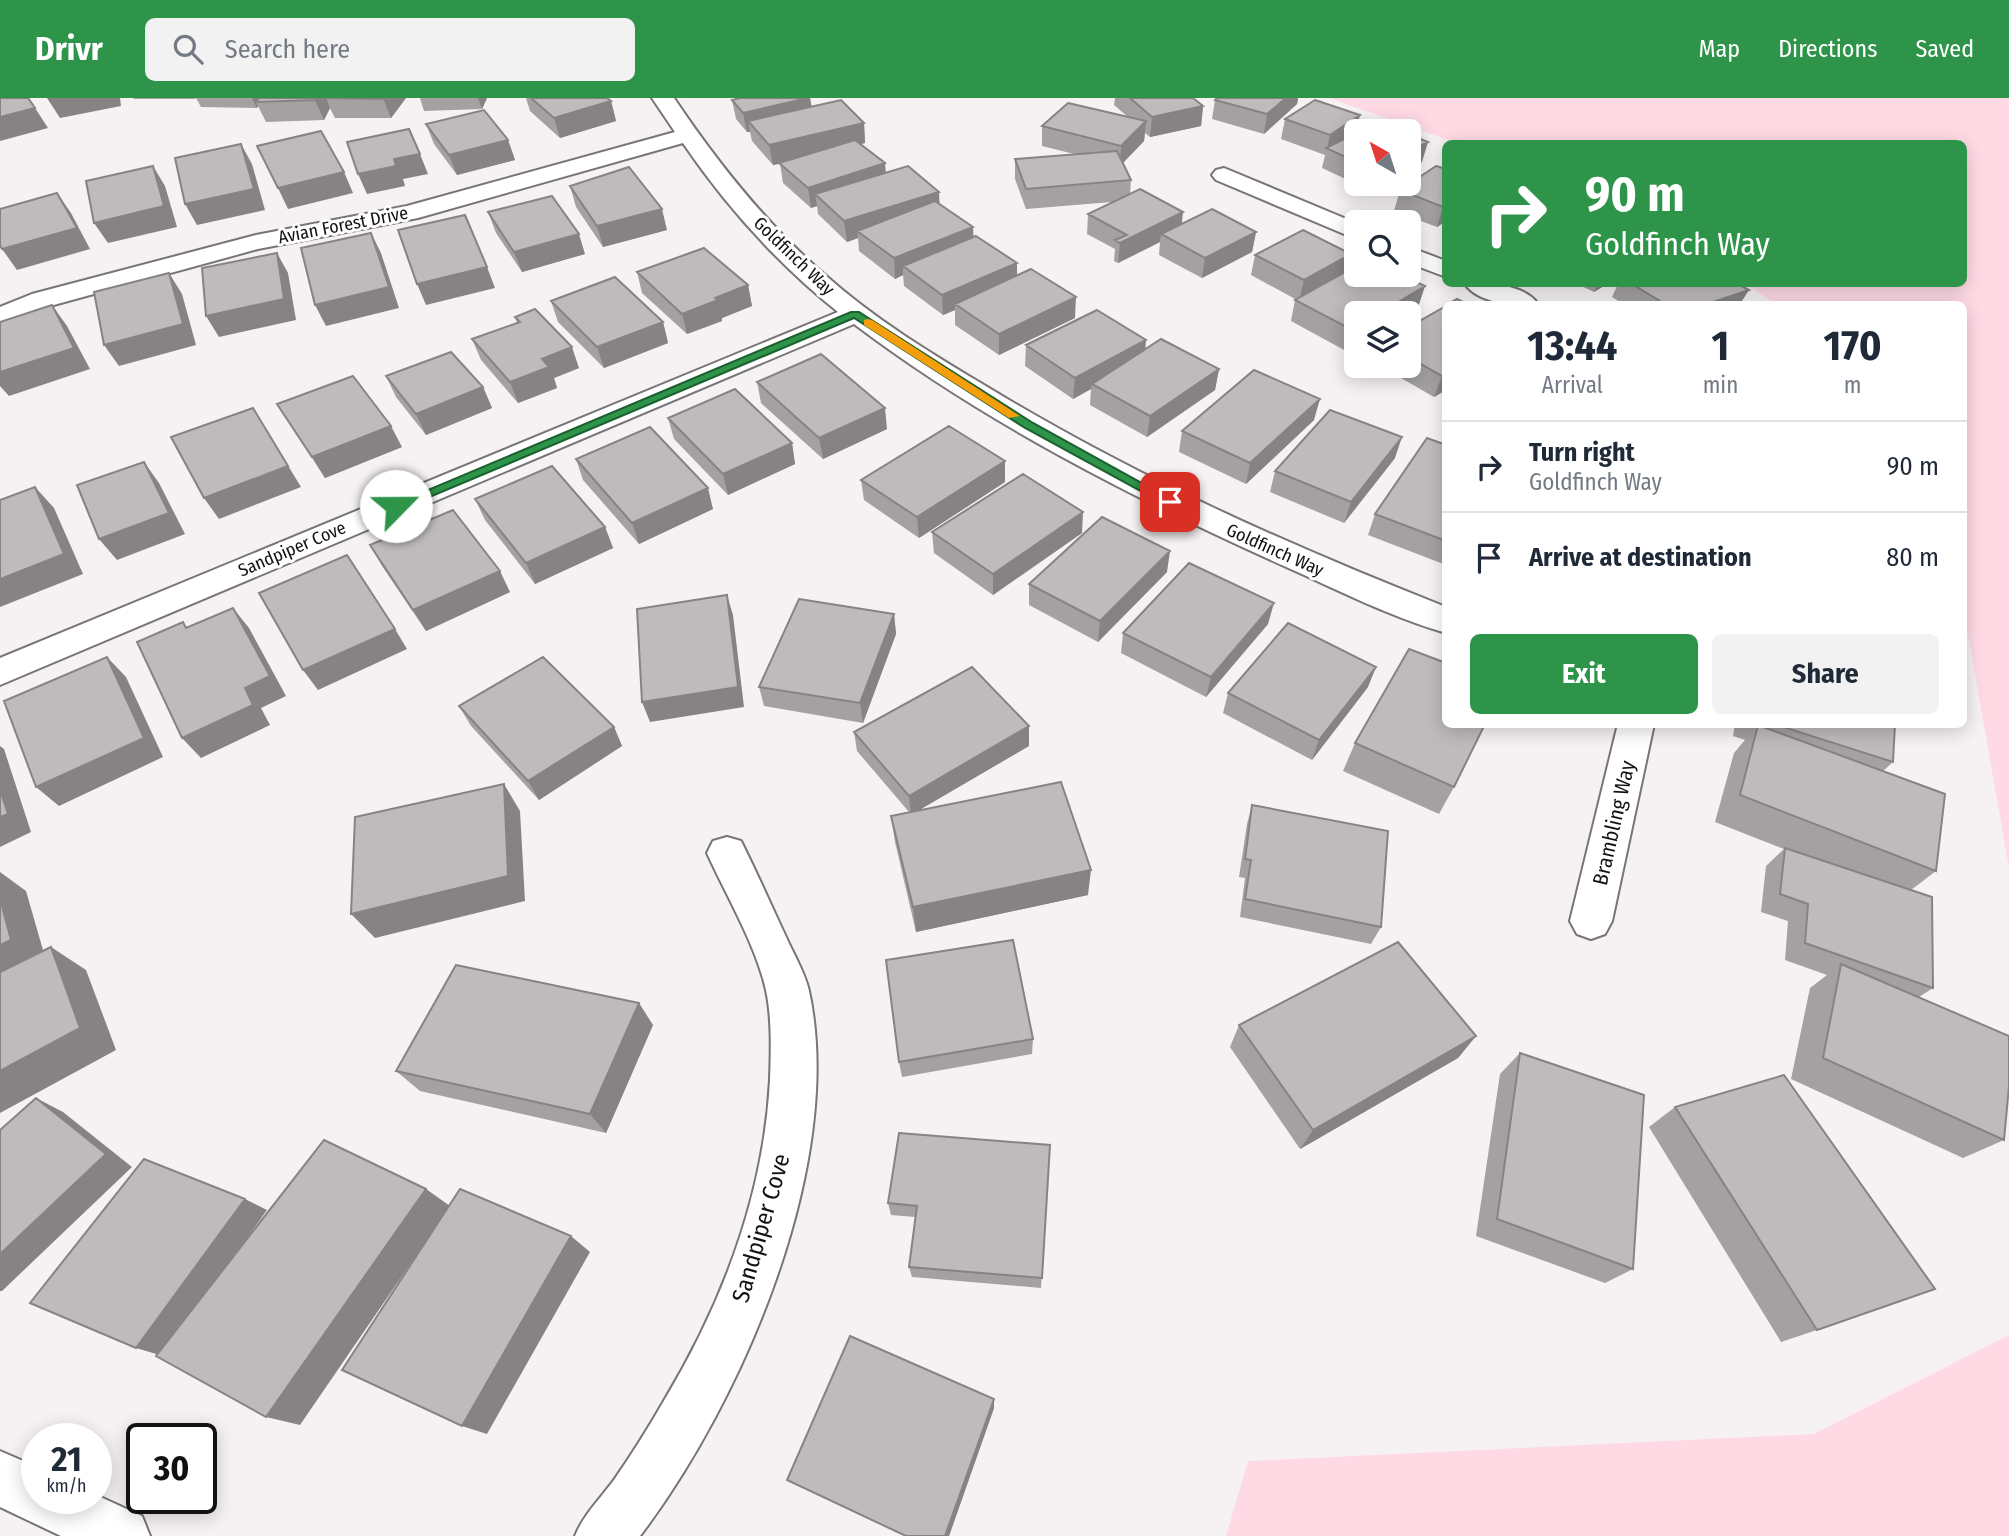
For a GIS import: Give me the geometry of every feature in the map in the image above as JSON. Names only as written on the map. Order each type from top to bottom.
[{"type":"street","name":"Goldfinch Way","points":[[663,98],[730,192],[815,280],[855,314],[975,393],[1091,462],[1288,556],[1442,619]]},
{"type":"street","name":"Avian Forest Drive","points":[[0,316],[41,300],[256,242],[410,213],[687,135]]},
{"type":"street","points":[[1224,175],[1344,227]]},
{"type":"street","points":[[1421,259],[1442,268]]},
{"type":"street","points":[[1485,287],[1518,301]]},
{"type":"street","name":"Sandpiper Cove","points":[[0,672],[855,314]]},
{"type":"street","name":"Brambling Way","points":[[1591,921],[1635,728]]},
{"type":"street","name":"Sandpiper Cove","points":[[603,1536],[644,1484],[710,1371],[752,1270],[780,1182],[793,1065],[788,990],[727,853]]},
{"type":"street","points":[[0,1478],[21,1488]]},
{"type":"street","points":[[76,1514],[122,1536]]},
{"type":"shaded area","points":[[1329,98],[2009,98],[2009,868],[1967,629],[1967,301],[1771,301],[1750,287],[1967,287],[1967,140],[1448,140],[1421,130],[1421,119],[1389,119]]},
{"type":"shaded area","points":[[2009,1335],[2009,1536],[1226,1536],[1248,1461],[1814,1434]]},
{"type":"building","points":[[0,98],[28,98],[35,108],[0,117]]},
{"type":"building","points":[[259,98],[316,98],[256,102]]},
{"type":"building","points":[[531,98],[607,98],[611,101],[554,118]]},
{"type":"building","points":[[808,98],[743,113],[732,100]]},
{"type":"building","points":[[1130,98],[1193,98],[1203,106],[1152,117]]},
{"type":"building","points":[[1286,98],[1267,114],[1215,100]]},
{"type":"building","points":[[841,100],[864,123],[769,145],[748,121]]},
{"type":"building","points":[[1315,100],[1360,115],[1354,119],[1344,119],[1344,126],[1330,135],[1285,119]]},
{"type":"building","points":[[1068,103],[1146,121],[1121,146],[1042,126]]},
{"type":"building","points":[[484,110],[508,140],[449,155],[426,124]]},
{"type":"building","points":[[409,129],[420,154],[394,159],[396,166],[358,174],[347,142]]},
{"type":"building","points":[[321,131],[344,172],[278,188],[257,146]]},
{"type":"building","points":[[1344,139],[1344,156],[1326,148]]},
{"type":"building","points":[[855,140],[885,163],[808,188],[779,163]]},
{"type":"building","points":[[241,144],[254,189],[185,204],[175,158]]},
{"type":"building","points":[[1117,151],[1131,180],[1026,189],[1015,159]]},
{"type":"building","points":[[153,166],[164,206],[94,223],[86,181]]},
{"type":"building","points":[[908,166],[939,192],[844,221],[815,194]]},
{"type":"building","points":[[1436,166],[1442,168],[1442,207],[1415,196],[1421,196],[1421,176]]},
{"type":"building","points":[[629,167],[662,209],[597,226],[570,186]]},
{"type":"building","points":[[1140,189],[1183,212],[1120,243],[1115,240],[1127,235],[1088,214]]},
{"type":"building","points":[[57,193],[77,228],[2,249],[0,209]]},
{"type":"building","points":[[552,196],[579,234],[514,252],[488,212]]},
{"type":"building","points":[[935,201],[973,227],[894,258],[857,231]]},
{"type":"building","points":[[1212,209],[1256,232],[1205,258],[1161,234]]},
{"type":"building","points":[[465,215],[487,267],[417,284],[398,230]]},
{"type":"building","points":[[1303,230],[1344,250],[1344,258],[1304,280],[1255,255]]},
{"type":"building","points":[[371,233],[389,287],[315,305],[301,248]]},
{"type":"building","points":[[976,236],[1017,263],[942,295],[903,266]]},
{"type":"building","points":[[704,248],[748,285],[682,314],[637,272]]},
{"type":"building","points":[[277,253],[284,299],[206,316],[202,268]]},
{"type":"building","points":[[1031,269],[1076,297],[999,334],[955,304]]},
{"type":"building","points":[[169,273],[183,324],[104,345],[94,292]]},
{"type":"building","points":[[1344,273],[1344,287],[1425,286],[1400,301],[1344,301],[1344,326],[1295,300]]},
{"type":"building","points":[[615,277],[663,322],[597,347],[551,301]]},
{"type":"building","points":[[1637,287],[1744,287],[1749,290],[1716,301],[1660,301]]},
{"type":"building","points":[[52,305],[74,348],[0,372],[0,322]]},
{"type":"building","points":[[1442,308],[1442,376],[1421,364],[1421,320]]},
{"type":"building","points":[[535,309],[572,347],[542,359],[549,367],[510,382],[472,339],[520,322],[515,317]]},
{"type":"building","points":[[1097,310],[1146,340],[1075,378],[1026,345]]},
{"type":"building","points":[[1161,339],[1219,369],[1150,416],[1092,384]]},
{"type":"building","points":[[451,352],[483,387],[416,414],[386,376]]},
{"type":"building","points":[[821,354],[885,408],[819,438],[757,382]]},
{"type":"building","points":[[1254,370],[1320,399],[1250,463],[1182,431]]},
{"type":"building","points":[[353,376],[391,426],[312,457],[277,404]]},
{"type":"building","points":[[735,389],[792,443],[723,474],[668,418]]},
{"type":"building","points":[[253,408],[288,466],[204,498],[171,437]]},
{"type":"building","points":[[1330,410],[1402,437],[1351,502],[1275,471]]},
{"type":"building","points":[[949,426],[1005,461],[917,517],[861,480]]},
{"type":"building","points":[[650,427],[708,488],[632,523],[576,459]]},
{"type":"building","points":[[1427,438],[1442,444],[1442,539],[1375,514]]},
{"type":"building","points":[[144,462],[169,513],[99,539],[77,485]]},
{"type":"building","points":[[552,466],[605,527],[526,563],[475,499]]},
{"type":"building","points":[[1023,474],[1083,512],[993,574],[932,532]]},
{"type":"building","points":[[35,487],[64,554],[0,579],[0,500]]},
{"type":"building","points":[[453,510],[500,571],[413,610],[370,545]]},
{"type":"building","points":[[1102,517],[1170,551],[1100,621],[1029,584]]},
{"type":"building","points":[[347,555],[395,629],[303,670],[259,593]]},
{"type":"building","points":[[1189,563],[1274,603],[1211,677],[1123,633]]},
{"type":"building","points":[[727,595],[738,687],[642,702],[637,609]]},
{"type":"building","points":[[799,599],[894,614],[860,703],[759,687]]},
{"type":"building","points":[[233,608],[270,676],[245,688],[253,705],[182,738],[137,642],[183,622],[186,628]]},
{"type":"building","points":[[1288,623],[1376,667],[1319,740],[1228,693]]},
{"type":"building","points":[[1409,649],[1442,661],[1442,728],[1483,728],[1454,787],[1355,743]]},
{"type":"building","points":[[107,657],[144,738],[36,787],[4,701]]},
{"type":"building","points":[[543,657],[614,727],[528,781],[459,706]]},
{"type":"building","points":[[972,667],[1029,726],[909,796],[854,732]]},
{"type":"building","points":[[1757,728],[1766,728],[1945,794],[1936,871],[1740,795]]},
{"type":"building","points":[[1787,728],[1895,728],[1893,762]]},
{"type":"building","points":[[1061,782],[1091,870],[913,907],[891,816]]},
{"type":"building","points":[[504,784],[508,876],[351,914],[355,817]]},
{"type":"building","points":[[0,790],[8,814],[0,817]]},
{"type":"building","points":[[1252,805],[1388,831],[1381,927],[1245,899],[1251,860],[1245,859]]},
{"type":"building","points":[[1785,848],[1932,897],[1933,988],[1805,943],[1808,904],[1780,894]]},
{"type":"building","points":[[0,899],[11,940],[0,945]]},
{"type":"building","points":[[1013,940],[1033,1039],[899,1062],[886,960]]},
{"type":"building","points":[[1398,942],[1476,1036],[1313,1130],[1239,1025]]},
{"type":"building","points":[[51,947],[80,1028],[0,1071],[0,972]]},
{"type":"building","points":[[1841,964],[2009,1036],[2009,1086],[2004,1140],[1823,1058]]},
{"type":"building","points":[[456,965],[639,1003],[590,1114],[396,1071]]},
{"type":"building","points":[[1520,1053],[1644,1095],[1633,1269],[1497,1219]]},
{"type":"building","points":[[1784,1075],[1935,1289],[1817,1330],[1675,1107]]},
{"type":"building","points":[[36,1098],[106,1154],[0,1254],[0,1130]]},
{"type":"building","points":[[899,1133],[1050,1145],[1042,1278],[909,1267],[917,1206],[888,1203]]},
{"type":"building","points":[[324,1140],[426,1189],[266,1417],[156,1356]]},
{"type":"building","points":[[144,1159],[245,1199],[136,1348],[30,1303]]},
{"type":"building","points":[[460,1189],[571,1236],[462,1426],[342,1370]]},
{"type":"building","points":[[850,1336],[994,1399],[945,1536],[906,1536],[787,1480]]},
{"type":"slow traffic","points":[[868,323],[1014,416]]},
{"type":"route","points":[[396,506],[855,314],[975,393],[1091,462],[1170,502]]}]
